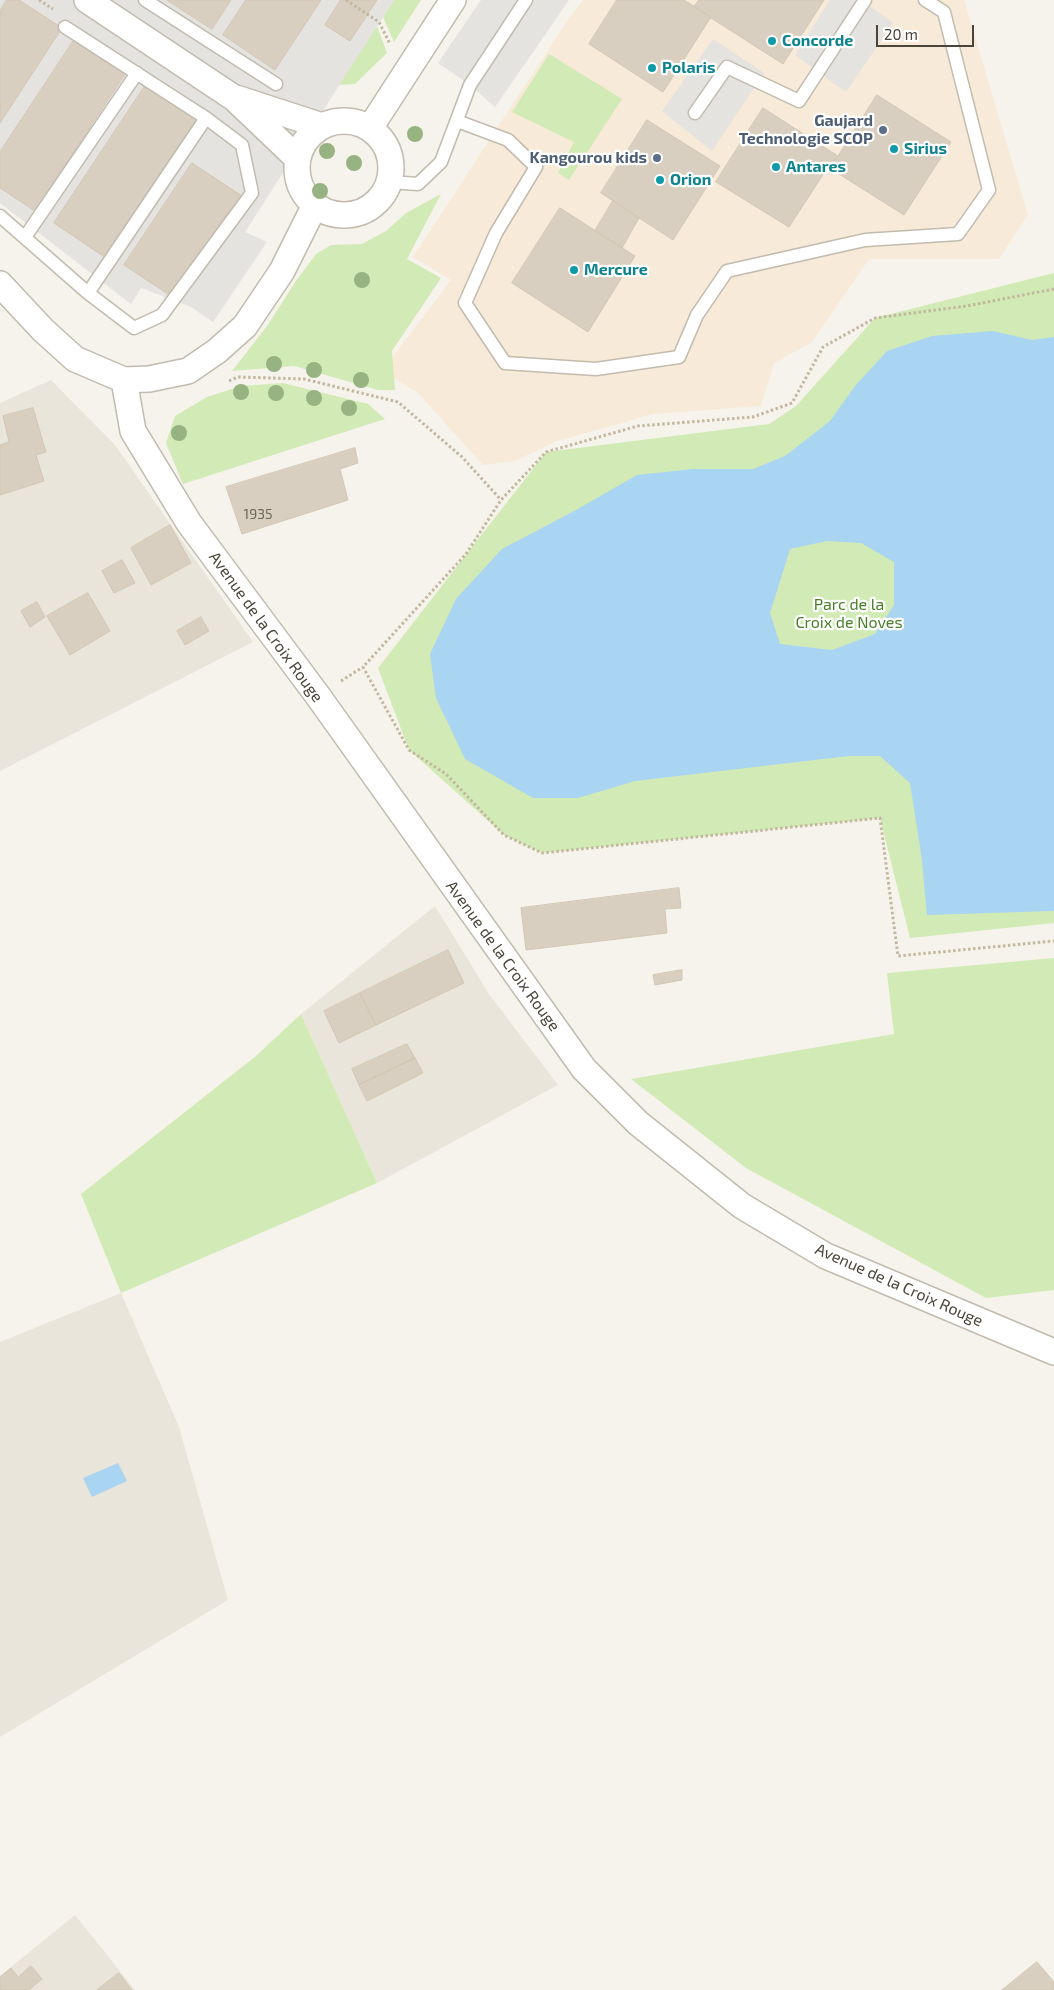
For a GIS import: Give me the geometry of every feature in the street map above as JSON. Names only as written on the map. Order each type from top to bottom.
[{"type":"street","points":[[87,0],[234,98],[297,158]]},
{"type":"street","points":[[370,128],[453,0]]},
{"type":"street","points":[[234,98],[258,104],[322,126]]},
{"type":"street","points":[[338,121],[355,121],[370,128],[384,142],[391,161],[390,182],[378,201],[358,214],[335,215],[314,205],[303,192],[296,176],[297,158],[306,139],[322,126],[338,121]]},
{"type":"street","points":[[0,284],[43,330],[75,359],[124,380],[149,379],[188,371],[224,345],[245,326],[282,271],[314,205]]},
{"type":"street","name":"Avenue de la Croix Rouge","points":[[124,380],[134,431],[189,523],[318,696],[584,1069],[638,1123],[742,1206],[826,1256],[1054,1352]]},
{"type":"lane","points":[[145,0],[276,84]]},
{"type":"lane","points":[[390,182],[418,184],[441,162],[470,85],[526,0]]},
{"type":"lane","points":[[695,113],[727,67],[799,101],[865,0]]},
{"type":"lane","points":[[458,121],[508,140],[536,167],[496,233],[465,303],[505,363],[596,369],[679,357],[697,315],[727,271],[865,240],[958,234],[989,190],[944,12],[925,0]]},
{"type":"lane","points":[[0,216],[88,293],[134,328],[162,315],[252,194],[242,145],[206,118],[65,27]]},
{"type":"lane","points":[[26,238],[137,73]]},
{"type":"lane","points":[[88,293],[206,118]]},
{"type":"path","points":[[346,0],[378,22],[391,46],[414,60]]},
{"type":"path","points":[[1054,289],[967,306],[874,318],[824,347],[792,403],[753,417],[638,426],[546,452],[501,500],[466,554],[363,667],[409,750],[446,774],[504,835],[542,852],[880,818],[898,956],[1054,941]]},
{"type":"path","points":[[221,385],[238,377],[304,379],[398,402],[462,457],[501,500]]},
{"type":"shaded area","points":[[0,0],[394,0],[245,232],[267,242],[213,322],[191,307],[141,288],[131,304],[0,203]]},
{"type":"shaded area","points":[[481,0],[569,0],[495,107],[470,85],[438,63]]},
{"type":"shaded area","points":[[583,0],[964,0],[1028,215],[999,259],[869,259],[812,342],[774,363],[761,406],[653,414],[554,442],[515,461],[483,465],[417,392],[382,371],[451,280],[413,257],[569,18]]},
{"type":"shaded area","points":[[830,0],[862,0],[893,23],[846,92],[795,55]]},
{"type":"shaded area","points":[[713,39],[764,73],[712,151],[662,111]]},
{"type":"shaded area","points":[[51,380],[115,445],[253,642],[0,771],[0,403]]},
{"type":"shaded area","points":[[435,906],[489,994],[558,1085],[377,1183],[301,1014]]},
{"type":"shaded area","points":[[121,1293],[179,1427],[228,1600],[0,1737],[0,1342]]},
{"type":"shaded area","points":[[75,1915],[135,1990],[0,1990],[0,1976]]},
{"type":"green space","points":[[394,0],[421,0],[394,42],[383,17]]},
{"type":"green space","points":[[377,26],[387,53],[355,84],[338,85]]},
{"type":"green space","points":[[549,54],[622,99],[569,180],[558,173],[574,142],[512,112]]},
{"type":"green space","points":[[441,194],[407,259],[441,278],[392,351],[395,390],[378,390],[294,366],[232,371],[267,326],[316,254],[331,245],[362,244],[386,231],[406,213]]},
{"type":"green space","name":"Parc de la Croix de Noves","points":[[1054,273],[1054,923],[910,938],[880,818],[542,853],[504,835],[409,750],[378,668],[546,452],[769,424],[796,406],[875,318]]},
{"type":"green space","points":[[283,383],[368,404],[385,419],[183,484],[166,443],[175,416],[207,397],[241,386]]},
{"type":"green space","points":[[1054,958],[1054,1290],[986,1298],[746,1168],[631,1079],[894,1034],[887,973]]},
{"type":"green space","points":[[301,1014],[377,1183],[121,1293],[81,1194],[256,1056]]},
{"type":"water","name":"Parc de la Croix de Noves","points":[[993,331],[1032,340],[1054,337],[1054,911],[927,915],[922,860],[910,783],[880,756],[849,756],[635,781],[578,798],[533,798],[465,759],[436,698],[430,654],[456,599],[502,549],[637,475],[693,469],[753,469],[785,456],[830,421],[855,386],[887,351],[932,336]],"holes":[[[827,541],[861,543],[894,562],[894,605],[875,634],[832,650],[780,644],[770,613],[790,549]]]},
{"type":"water","points":[[118,1463],[127,1481],[92,1497],[83,1478]]},
{"type":"building","points":[[7,0],[19,0],[62,28],[0,123],[0,11]]},
{"type":"building","points":[[167,0],[231,0],[212,29]]},
{"type":"building","points":[[246,0],[321,0],[275,70],[223,35]]},
{"type":"building","points":[[341,0],[377,0],[350,41],[325,25]]},
{"type":"building","name":"Polaris","points":[[617,0],[684,0],[711,17],[663,92],[589,44]]},
{"type":"building","name":"Concorde","points":[[699,0],[824,0],[783,64],[694,7]]},
{"type":"building","points":[[76,37],[127,71],[35,211],[0,188],[0,152]]},
{"type":"building","points":[[147,83],[199,117],[106,258],[54,223]]},
{"type":"building","name":"Sirius","points":[[877,95],[951,142],[904,215],[828,167],[838,156]]},
{"type":"building","name":"Antares","points":[[763,108],[838,156],[828,167],[789,227],[716,182]]},
{"type":"building","name":"Orion","points":[[647,120],[720,166],[673,240],[601,193]]},
{"type":"building","points":[[192,163],[242,196],[174,298],[124,265]]},
{"type":"building","points":[[613,201],[639,218],[622,248],[595,231]]},
{"type":"building","name":"Mercure","points":[[560,208],[635,256],[588,332],[512,283]]},
{"type":"building","points":[[33,408],[46,452],[36,455],[44,481],[0,495],[0,445],[9,442],[3,416]]},
{"type":"building","points":[[355,448],[358,463],[340,469],[348,500],[242,534],[226,487]]},
{"type":"building","points":[[170,525],[191,563],[151,585],[131,548]]},
{"type":"building","points":[[122,560],[135,583],[114,593],[102,571]]},
{"type":"building","points":[[88,593],[110,631],[70,655],[47,616]]},
{"type":"building","points":[[37,602],[45,617],[30,627],[21,611]]},
{"type":"building","points":[[201,617],[209,631],[185,645],[177,631]]},
{"type":"building","points":[[679,888],[681,908],[665,909],[667,933],[526,950],[521,908]]},
{"type":"building","points":[[448,950],[464,983],[376,1025],[360,993]]},
{"type":"building","points":[[682,970],[682,980],[655,985],[653,975]]},
{"type":"building","points":[[360,993],[376,1025],[339,1043],[324,1011]]},
{"type":"building","points":[[407,1044],[415,1058],[359,1085],[352,1069]]},
{"type":"building","points":[[415,1058],[423,1073],[367,1101],[359,1085]]},
{"type":"building","points":[[1037,1962],[1054,1982],[1054,1990],[1002,1990]]},
{"type":"building","points":[[31,1966],[42,1979],[29,1990],[0,1990],[0,1977],[11,1968],[18,1977]]},
{"type":"building","points":[[119,1973],[132,1990],[97,1990]]},
{"type":"place","name":"Concorde","points":[[772,41]]},
{"type":"place","name":"Polaris","points":[[652,68]]},
{"type":"place","name":"Gaujard Technologie SCOP","points":[[883,130]]},
{"type":"place","name":"Sirius","points":[[894,149]]},
{"type":"place","name":"Kangourou kids","points":[[657,158]]},
{"type":"place","name":"Antares","points":[[776,167]]},
{"type":"place","name":"Orion","points":[[660,180]]},
{"type":"place","name":"Mercure","points":[[574,270]]}]
